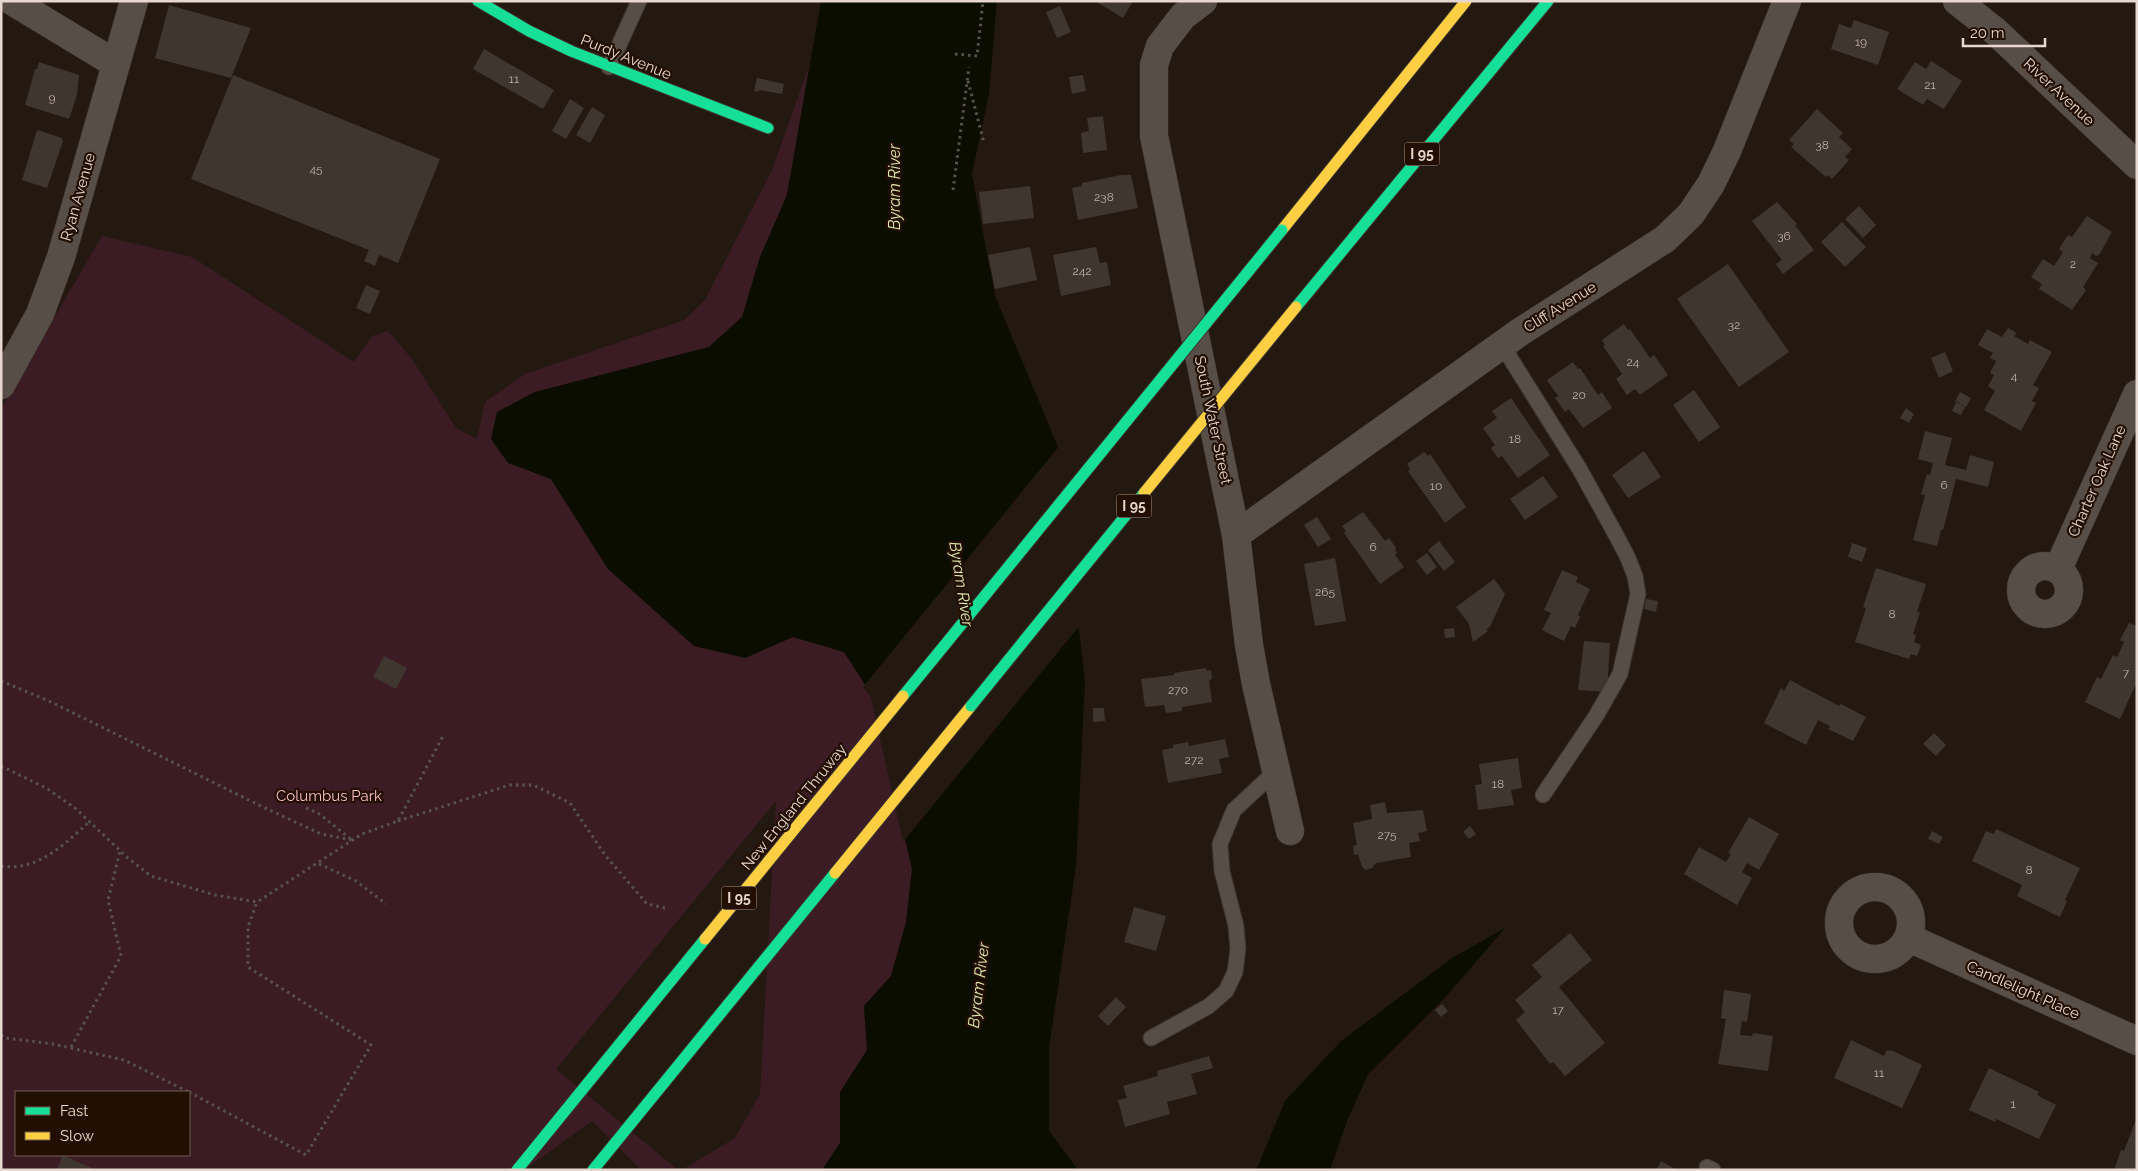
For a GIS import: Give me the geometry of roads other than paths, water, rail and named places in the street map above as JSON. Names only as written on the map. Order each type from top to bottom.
[{"type":"main road","name":"Purdy Avenue","points":[[478,1],[529,30],[609,67],[768,128]]},
{"type":"main road","name":"New England Thruway","points":[[517,1170],[1466,1]]},
{"type":"main road","name":"I 95","points":[[593,1170],[1296,307],[1548,1]]},
{"type":"street","points":[[12,1],[116,64]]},
{"type":"street","name":"Ryan Avenue","points":[[1,385],[40,314],[61,257],[134,1]]},
{"type":"street","name":"Cliff Avenue","points":[[1236,535],[1502,345],[1665,239],[1691,214],[1711,184],[1727,151],[1787,1]]},
{"type":"street","name":"River Avenue","points":[[1957,1],[1995,32],[2137,165]]},
{"type":"street","name":"South Water Street","points":[[1191,6],[1160,46],[1154,65],[1154,136],[1236,535],[1249,645],[1256,684],[1290,831]]},
{"type":"street","name":"Charter Oak Lane","points":[[2058,569],[2137,394]]},
{"type":"street","name":"Candlelight Place","points":[[1909,938],[2137,1041]]},
{"type":"lane","points":[[609,67],[639,1]]},
{"type":"lane","points":[[1502,345],[1579,468],[1616,535],[1635,576],[1638,594],[1620,674],[1596,716],[1543,794]]},
{"type":"lane","points":[[1151,1038],[1209,1006],[1226,991],[1235,972],[1238,949],[1236,926],[1222,871],[1220,844],[1234,810],[1276,771]]},
{"type":"water","name":"Byram River","points":[[821,1],[997,1],[989,94],[972,174],[995,296],[1058,447],[1085,682],[1076,866],[1049,1047],[1049,1131],[1078,1170],[822,1170],[840,1143],[840,1092],[867,1050],[864,1006],[891,976],[906,922],[912,869],[873,697],[844,652],[793,637],[745,658],[694,646],[608,569],[551,479],[508,463],[491,439],[497,412],[535,392],[709,347],[742,317],[760,257],[787,195]]},
{"type":"water","points":[[1505,928],[1443,1000],[1368,1074],[1347,1121],[1330,1170],[1254,1170],[1258,1166],[1285,1101],[1341,1041],[1452,958]]},
{"type":"park label","name":"Columbus Park","points":[[329,796]]}]
